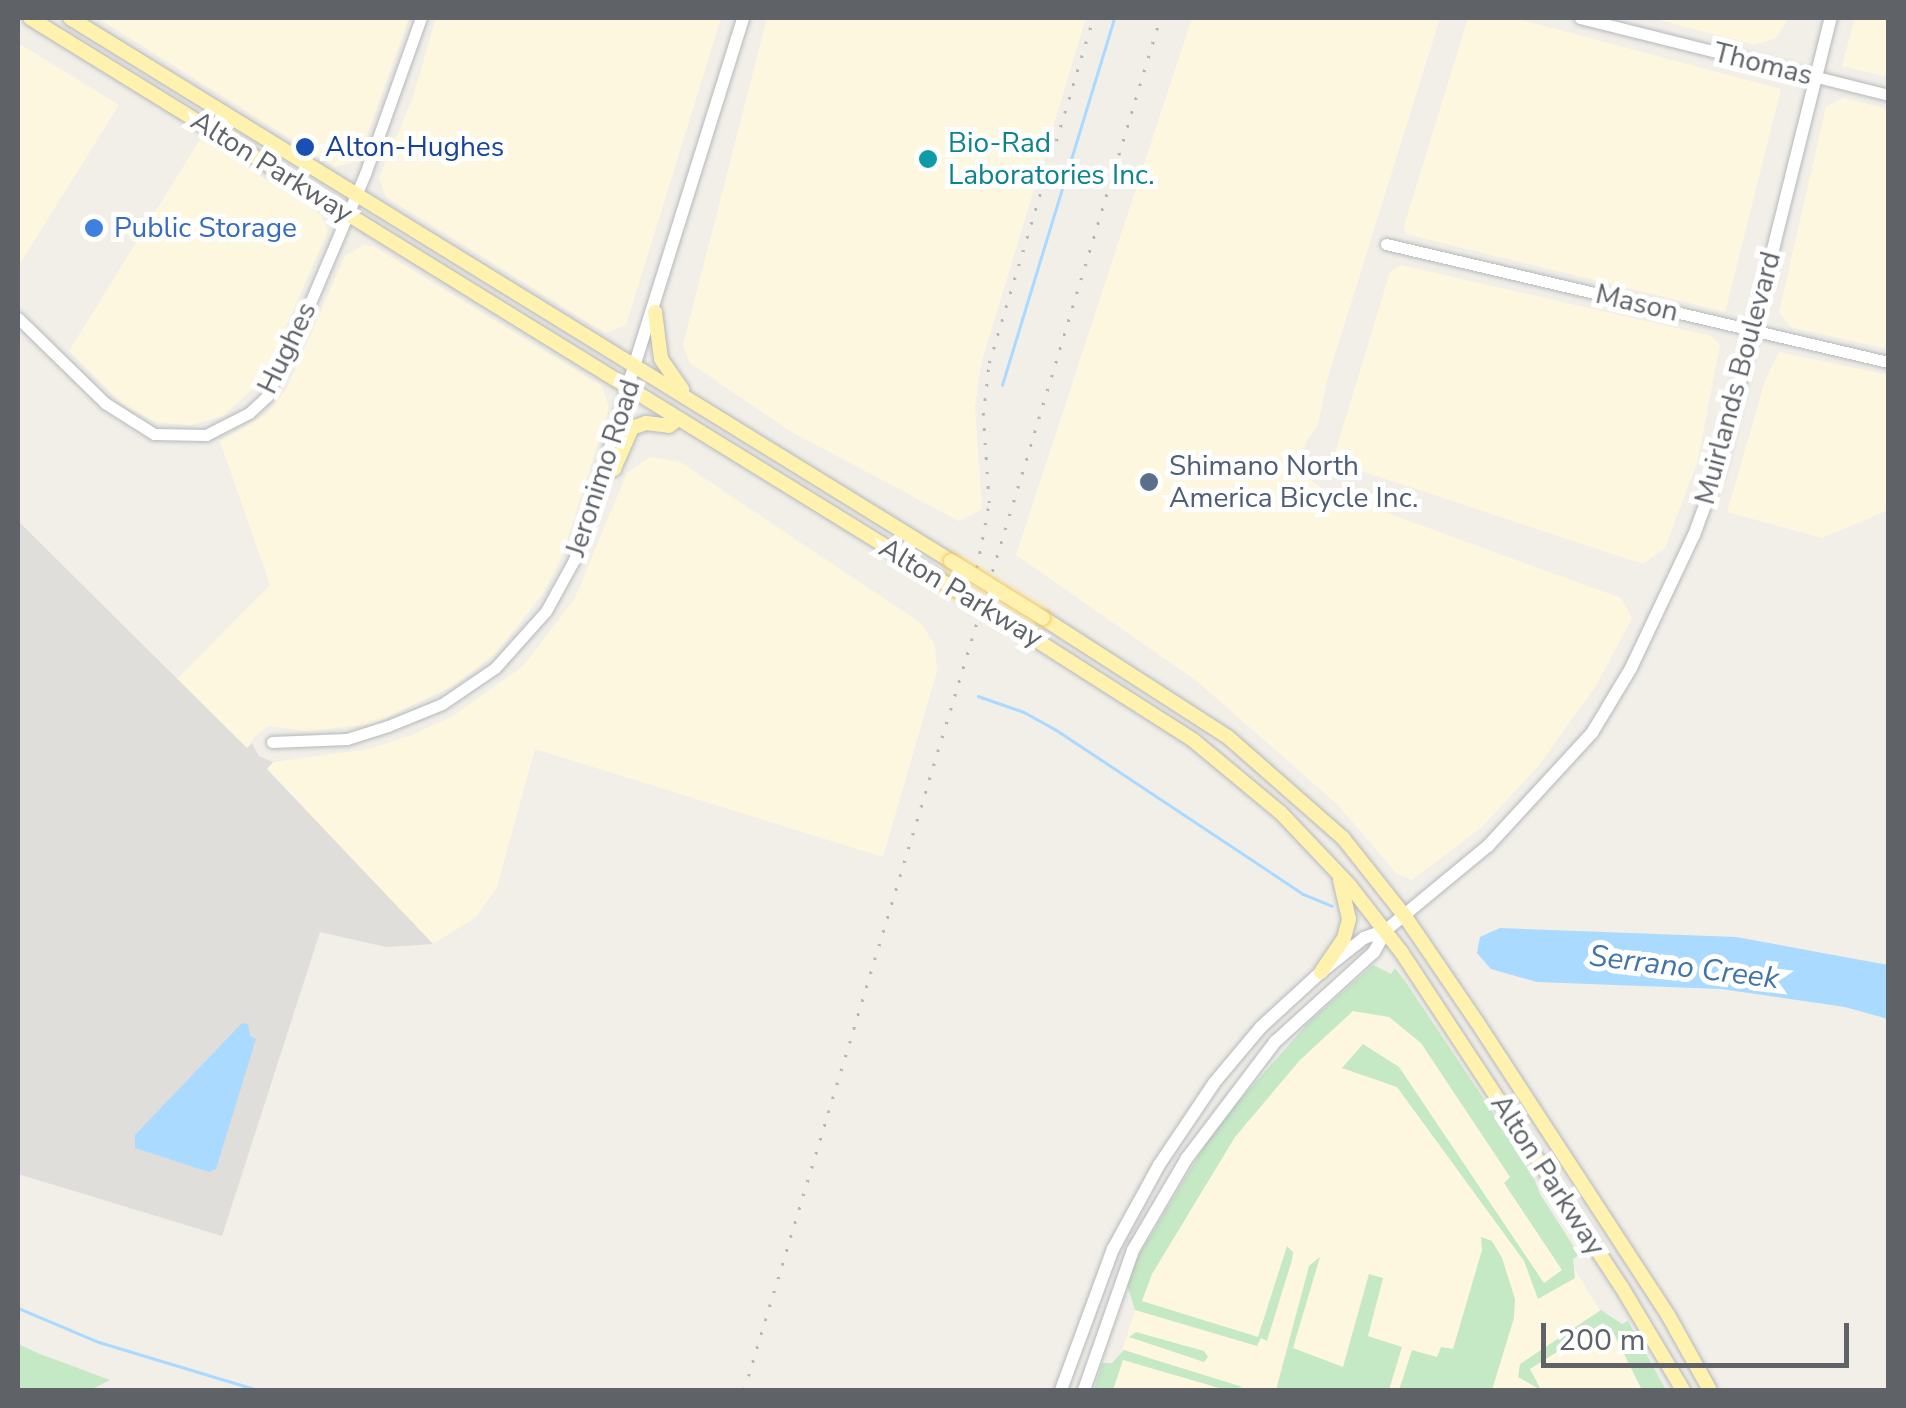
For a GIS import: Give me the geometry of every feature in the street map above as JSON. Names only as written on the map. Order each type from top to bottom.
[{"type":"main road","name":"Alton Parkway","points":[[30,18],[1033,638],[1193,740],[1272,805],[1336,870],[1386,930],[1622,1286],[1683,1390]]},
{"type":"main road","name":"Alton Parkway","points":[[70,18],[951,560],[1195,713],[1263,764],[1343,838],[1404,915],[1668,1315],[1710,1390]]},
{"type":"main road","name":"Jeronimo Road","points":[[627,389],[638,365],[742,18]]},
{"type":"main road","name":"Muirlands Boulevard","points":[[1386,930],[1488,846],[1556,776],[1602,717],[1631,668],[1694,535],[1718,470],[1831,18]]},
{"type":"main road","points":[[654,312],[661,359],[688,398]]},
{"type":"main road","points":[[603,473],[614,468],[632,428],[646,422],[669,426],[677,420]]},
{"type":"main road","points":[[1320,972],[1344,938],[1349,919],[1336,870]]},
{"type":"main road","points":[[1061,1390],[1113,1249],[1159,1165],[1214,1084],[1261,1027],[1320,972],[1364,938],[1386,930]]},
{"type":"main road","points":[[1084,1390],[1132,1250],[1187,1158],[1275,1042],[1374,952],[1386,930]]},
{"type":"street","name":"Hughes","points":[[18,318],[128,422],[154,434],[206,435],[231,426],[267,396],[348,214],[404,75],[422,18]]},
{"type":"street","name":"Thomas","points":[[1580,18],[1888,94]]},
{"type":"street","name":"Mason","points":[[1386,244],[1888,362]]},
{"type":"street","name":"Jeronimo Road","points":[[272,742],[347,739],[442,704],[472,687],[546,611],[574,560],[627,389]]},
{"type":"shaded area","points":[[98,18],[409,18],[358,161],[335,167]]},
{"type":"shaded area","points":[[436,18],[721,18],[626,325],[605,333],[386,197],[379,178],[413,97]]},
{"type":"shaded area","points":[[767,18],[1086,18],[981,364],[975,407],[982,509],[959,521],[790,431],[690,363],[683,345]]},
{"type":"shaded area","points":[[1192,18],[1440,18],[1327,380],[1318,425],[1305,444],[1302,463],[1306,476],[1324,490],[1621,598],[1632,618],[1597,684],[1540,764],[1482,827],[1412,880],[1397,874],[1338,805],[1198,682],[1016,555]]},
{"type":"shaded area","points":[[1468,18],[1515,18],[1781,89],[1725,312],[1406,234],[1404,226]]},
{"type":"shaded area","points":[[1652,18],[1789,18],[1776,38],[1755,45]]},
{"type":"shaded area","points":[[1855,18],[1888,18],[1888,77],[1842,66]]},
{"type":"shaded area","points":[[18,43],[119,105],[18,267]]},
{"type":"shaded area","points":[[1843,98],[1888,109],[1888,349],[1790,327],[1779,312],[1826,107]]},
{"type":"shaded area","points":[[201,138],[321,215],[328,231],[262,381],[223,416],[191,425],[155,422],[123,405],[69,351]]},
{"type":"shaded area","points":[[364,245],[373,246],[602,386],[609,408],[562,557],[542,595],[494,655],[453,686],[373,724],[307,731],[269,726],[254,737],[247,749],[177,679],[270,585],[220,441],[267,413],[287,388],[345,256]]},
{"type":"shaded area","points":[[1401,265],[1711,336],[1720,345],[1698,460],[1665,548],[1643,564],[1343,465],[1335,453],[1390,272]]},
{"type":"shaded area","points":[[1779,352],[1888,375],[1888,510],[1822,538],[1727,512],[1765,381]]},
{"type":"shaded area","points":[[650,457],[680,462],[921,623],[935,645],[937,671],[883,857],[535,749],[497,887],[476,917],[433,944],[266,769],[273,762],[370,749],[409,736],[453,716],[523,666],[574,600],[627,473]]},
{"type":"shaded area","points":[[18,521],[247,748],[252,743],[259,756],[273,762],[267,769],[433,944],[386,947],[320,932],[222,1236],[18,1174]]},
{"type":"shaded area","points":[[1357,1004],[1424,1026],[1612,1330],[1642,1390],[1110,1390],[1143,1285],[1179,1219],[1274,1079]]},
{"type":"green space","points":[[1373,965],[1391,974],[1395,968],[1530,1168],[1540,1194],[1579,1255],[1573,1259],[1575,1278],[1538,1299],[1524,1261],[1397,1087],[1342,1068],[1363,1044],[1399,1067],[1544,1283],[1562,1270],[1504,1183],[1510,1177],[1421,1043],[1389,1017],[1353,1011],[1300,1060],[1235,1137],[1152,1274],[1142,1301],[1258,1337],[1287,1246],[1293,1252],[1292,1260],[1267,1341],[1261,1338],[1257,1346],[1135,1310],[1127,1284],[1139,1255],[1215,1128],[1309,1022]]},
{"type":"green space","points":[[1481,1237],[1492,1241],[1502,1258],[1515,1299],[1514,1318],[1492,1390],[1399,1390],[1412,1350],[1437,1357],[1441,1347],[1453,1349],[1482,1250]]},
{"type":"green space","points":[[1320,1257],[1293,1348],[1343,1367],[1369,1274],[1383,1278],[1368,1336],[1402,1347],[1389,1390],[1276,1390],[1309,1266]]},
{"type":"green space","points":[[1601,1310],[1622,1324],[1628,1321],[1666,1390],[1642,1390],[1612,1330],[1603,1323],[1530,1369],[1541,1390],[1518,1377],[1520,1364]]},
{"type":"green space","points":[[1136,1332],[1204,1351],[1208,1357],[1204,1362],[1129,1337]]},
{"type":"green space","points":[[18,1344],[110,1380],[90,1390],[18,1390]]},
{"type":"green space","points":[[1124,1350],[1243,1387],[1226,1390],[1123,1360],[1113,1390],[1094,1390],[1102,1363],[1112,1363]]},
{"type":"water","points":[[1500,928],[1736,937],[1888,965],[1888,1019],[1845,1007],[1721,989],[1537,982],[1491,969],[1477,953],[1480,937]]},
{"type":"water","points":[[242,1023],[248,1024],[250,1036],[256,1039],[216,1169],[209,1172],[135,1148],[135,1135]]},
{"type":"waterway","name":"Serrano Creek","points":[[1002,385],[1114,18]]},
{"type":"waterway","name":"Serrano Creek","points":[[978,696],[1024,712],[1055,729],[1303,894],[1332,906]]},
{"type":"waterway","points":[[18,1308],[99,1342],[258,1390]]},
{"type":"railway","points":[[974,582],[989,503],[983,415],[989,363],[1093,18]]},
{"type":"railway","points":[[744,1390],[1160,18]]},
{"type":"place","name":"Alton-Hughes","points":[[305,147]]},
{"type":"place","name":"Bio-Rad Laboratories Inc.","points":[[928,159]]},
{"type":"place","name":"Public Storage","points":[[94,228]]},
{"type":"place","name":"Shimano North America Bicycle Inc.","points":[[1149,482]]}]
